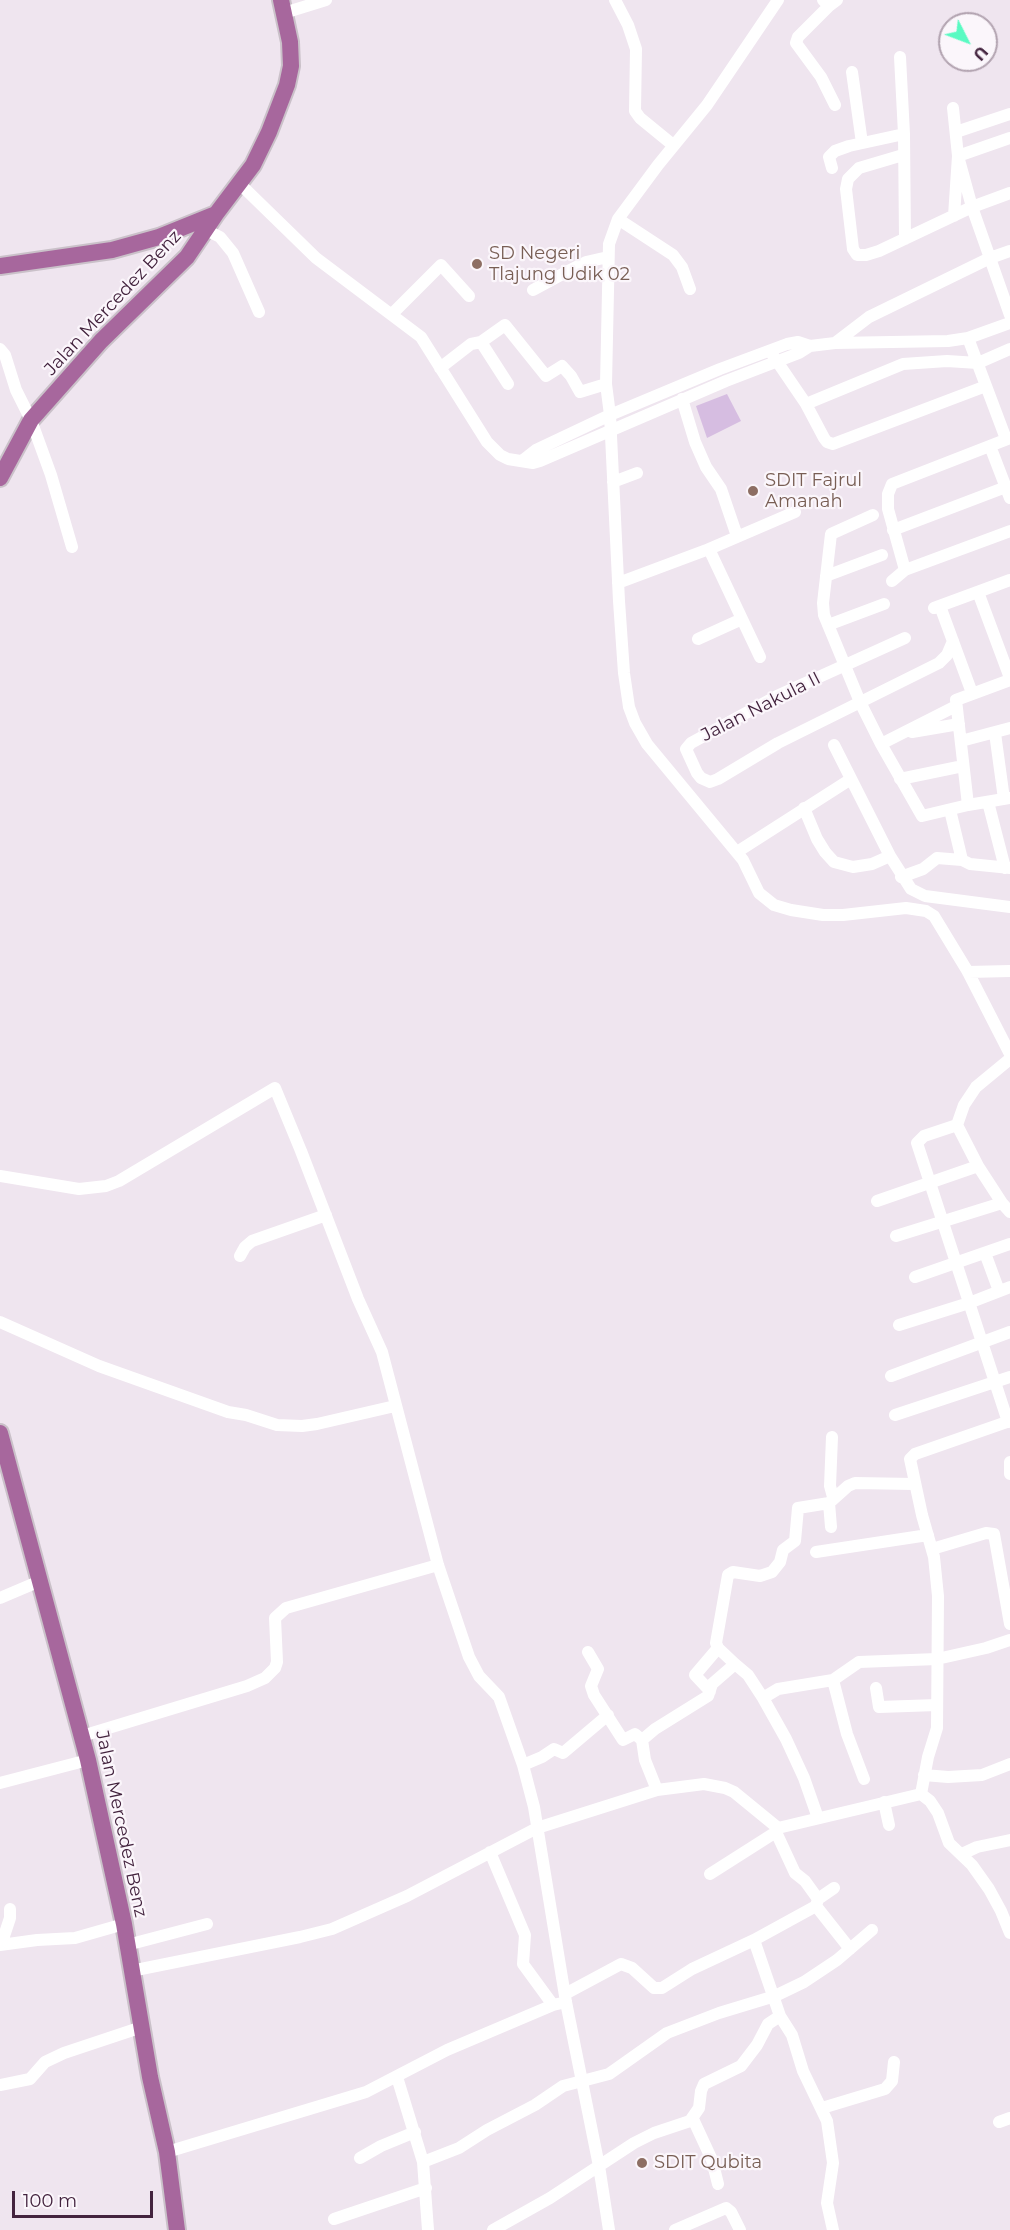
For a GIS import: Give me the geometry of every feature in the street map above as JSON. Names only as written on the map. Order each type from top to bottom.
[{"type":"main road","name":"Jalan Mercedez Benz","points":[[0,478],[31,420],[100,341],[187,257],[253,165],[269,132],[287,85],[291,66],[290,42],[282,7]]},
{"type":"main road","points":[[0,266],[112,250],[159,237],[216,214]]},
{"type":"main road","name":"Jalan Mercedez Benz","points":[[0,1433],[88,1760],[124,1924],[153,2088],[167,2152],[177,2230]]},
{"type":"street","points":[[282,7],[326,0]]},
{"type":"street","points":[[615,0],[625,18],[636,49],[635,111],[640,118],[674,145]]},
{"type":"street","points":[[778,0],[706,105],[618,219],[612,232],[608,257],[606,384],[624,673],[629,707],[635,723],[654,753],[737,852],[759,893],[774,905],[782,908],[823,915],[906,908],[926,911],[939,922],[968,972],[1010,1054]]},
{"type":"street","points":[[830,2],[798,37],[796,43],[821,77],[835,105]]},
{"type":"street","points":[[900,57],[904,134],[905,239]]},
{"type":"street","points":[[852,72],[862,143]]},
{"type":"street","points":[[953,108],[958,156],[954,216]]},
{"type":"street","points":[[956,132],[1010,114]]},
{"type":"street","points":[[832,168],[829,157],[832,153],[862,143],[904,134]]},
{"type":"street","points":[[958,156],[1010,138]]},
{"type":"street","points":[[903,155],[859,168],[851,174],[846,183],[852,249],[857,255],[874,253],[972,207],[1010,194]]},
{"type":"street","points":[[958,156],[972,207],[1010,315]]},
{"type":"street","points":[[240,184],[316,258],[421,337],[472,421],[494,450],[508,459],[536,462],[609,432],[773,355]]},
{"type":"street","points":[[618,219],[674,255],[682,267],[690,289]]},
{"type":"street","points":[[206,230],[220,237],[233,253],[259,312]]},
{"type":"street","points":[[835,343],[869,317],[990,258],[1010,251]]},
{"type":"street","points":[[533,290],[586,262],[608,257]]},
{"type":"street","points":[[392,314],[441,264],[469,296]]},
{"type":"street","points":[[522,461],[536,450],[609,415],[773,355],[799,353],[810,346],[835,343],[948,341],[968,338],[1010,323]]},
{"type":"street","points":[[440,368],[471,344],[481,342],[505,325],[546,376],[562,366],[580,392],[606,384]]},
{"type":"street","points":[[905,570],[893,530],[888,501],[892,484],[1008,438],[1005,420],[986,386],[968,338]]},
{"type":"street","points":[[481,342],[508,384]]},
{"type":"street","points":[[0,349],[5,355],[16,390],[31,420],[51,475],[72,547]]},
{"type":"street","points":[[806,404],[903,364],[947,361],[978,363],[1010,349]]},
{"type":"street","points":[[773,355],[806,404],[824,438],[833,444],[986,386]]},
{"type":"street","points":[[682,399],[695,442],[706,467],[721,489],[737,536]]},
{"type":"street","points":[[893,530],[1008,492],[990,446]]},
{"type":"street","points":[[613,482],[637,473]]},
{"type":"street","points":[[618,583],[709,549],[795,512]]},
{"type":"street","points":[[873,515],[831,534],[823,610],[860,702],[922,816],[1007,798],[995,733]]},
{"type":"street","points":[[892,581],[905,570],[1010,531]]},
{"type":"street","points":[[709,549],[760,657]]},
{"type":"street","points":[[826,576],[882,555]]},
{"type":"street","points":[[972,693],[953,641],[936,607],[1010,580]]},
{"type":"street","points":[[968,805],[956,700],[1010,679],[978,592]]},
{"type":"street","points":[[828,625],[884,604]]},
{"type":"street","points":[[698,639],[742,620]]},
{"type":"street","points":[[844,666],[905,638]]},
{"type":"street","points":[[860,702],[939,663],[947,655],[953,641]]},
{"type":"street","name":"Jalan Nakula II","points":[[844,666],[801,684],[726,722],[688,745],[687,754],[701,778],[713,781],[778,742],[860,702]]},
{"type":"street","points":[[881,744],[956,706]]},
{"type":"street","points":[[899,735],[959,724]]},
{"type":"street","points":[[962,741],[1010,728]]},
{"type":"street","points":[[834,745],[890,856],[911,889],[925,896],[1010,907]]},
{"type":"street","points":[[900,778],[963,766]]},
{"type":"street","points":[[737,852],[851,779]]},
{"type":"street","points":[[902,877],[923,869],[936,858],[1007,868],[988,802]]},
{"type":"street","points":[[804,808],[821,845],[834,862],[853,867],[872,864],[890,856]]},
{"type":"street","points":[[950,810],[962,860]]},
{"type":"street","points":[[968,972],[1010,971]]},
{"type":"street","points":[[896,1236],[1006,1207],[978,1166],[957,1125],[963,1106],[976,1087],[1010,1059]]},
{"type":"street","points":[[0,1176],[79,1189],[106,1186],[119,1181],[275,1088],[358,1299],[382,1352],[438,1565],[469,1657],[479,1676],[499,1697],[523,1765],[537,1828],[609,2230]]},
{"type":"street","points":[[921,1794],[937,1728],[938,1584],[910,1459],[915,1454],[1009,1421],[918,1142],[924,1136],[957,1125]]},
{"type":"street","points":[[877,1202],[978,1166]]},
{"type":"street","points":[[240,1256],[252,1241],[326,1215]]},
{"type":"street","points":[[915,1277],[1010,1244]]},
{"type":"street","points":[[899,1325],[969,1303],[1004,1289],[985,1253]]},
{"type":"street","points":[[0,1322],[99,1366],[228,1413],[246,1415],[277,1425],[316,1424],[395,1406]]},
{"type":"street","points":[[891,1376],[1010,1332]]},
{"type":"street","points":[[895,1415],[1010,1377]]},
{"type":"street","points":[[831,1527],[832,1437]]},
{"type":"street","points":[[1010,1462],[1010,1474]]},
{"type":"street","points":[[818,1818],[804,1778],[764,1698],[748,1675],[718,1648],[716,1640],[729,1573],[760,1576],[771,1572],[780,1562],[783,1550],[795,1541],[798,1508],[831,1500],[855,1483],[915,1484]]},
{"type":"street","points":[[932,1549],[992,1533],[996,1539],[1010,1624]]},
{"type":"street","points":[[816,1552],[927,1536]]},
{"type":"street","points":[[82,1736],[247,1686],[265,1678],[275,1668],[277,1662],[275,1618],[286,1608],[438,1565]]},
{"type":"street","points":[[0,1598],[40,1581]]},
{"type":"street","points":[[764,1698],[778,1689],[833,1680],[859,1662],[937,1659],[1010,1640]]},
{"type":"street","points":[[710,1691],[695,1675],[718,1648]]},
{"type":"street","points":[[588,1652],[598,1669],[591,1689],[623,1740],[636,1734],[642,1740],[645,1760],[657,1790]]},
{"type":"street","points":[[642,1740],[655,1729],[706,1697],[712,1684],[735,1664]]},
{"type":"street","points":[[833,1680],[847,1734],[864,1779]]},
{"type":"street","points":[[876,1688],[879,1707],[937,1705]]},
{"type":"street","points":[[523,1765],[556,1749],[563,1752],[608,1716]]},
{"type":"street","points":[[0,1783],[88,1760]]},
{"type":"street","points":[[924,1775],[948,1777],[982,1775],[1010,1764]]},
{"type":"street","points":[[131,1971],[332,1929],[407,1896],[537,1828],[657,1790],[704,1784],[725,1788],[742,1797],[777,1830],[795,1873],[805,1881],[850,1949]]},
{"type":"street","points":[[710,1874],[777,1830],[921,1794]]},
{"type":"street","points":[[921,1794],[934,1806],[949,1843],[972,1865],[996,1900],[1010,1933]]},
{"type":"street","points":[[884,1802],[889,1825]]},
{"type":"street","points":[[962,1854],[977,1847],[1010,1840]]},
{"type":"street","points":[[490,1852],[525,1935],[523,1964],[553,2006]]},
{"type":"street","points":[[167,2152],[366,2092],[447,2050],[553,2006],[624,1964],[632,1968],[654,1988],[662,1988],[692,1969],[754,1940],[817,1902],[834,1888]]},
{"type":"street","points":[[10,1909],[10,1918],[0,1945],[75,1938],[124,1924]]},
{"type":"street","points":[[127,1945],[207,1924]]},
{"type":"street","points":[[423,2162],[459,2148],[487,2130],[535,2105],[563,2086],[609,2074],[667,2032],[775,1996],[813,1977],[872,1929]]},
{"type":"street","points":[[754,1940],[780,2016],[792,2035],[803,2071],[827,2121],[833,2163],[827,2203],[833,2230]]},
{"type":"street","points":[[493,2230],[550,2198],[644,2138],[693,2119],[699,2108],[704,2084],[741,2066],[757,2045],[768,2024],[780,2016]]},
{"type":"street","points":[[0,2085],[26,2080],[33,2076],[45,2062],[63,2053],[142,2027]]},
{"type":"street","points":[[822,2108],[885,2089],[892,2081],[894,2062]]},
{"type":"street","points":[[397,2077],[423,2162],[428,2230]]},
{"type":"street","points":[[693,2119],[712,2160],[718,2184]]},
{"type":"street","points":[[360,2158],[381,2146],[415,2133]]},
{"type":"street","points":[[334,2219],[426,2188]]},
{"type":"street","points":[[675,2230],[724,2208],[731,2212],[740,2230]]},
{"type":"shaded area","points":[[727,394],[741,421],[707,438],[696,406]]},
{"type":"place","name":"SD Negeri Tlajung Udik 02","points":[[477,264]]},
{"type":"place","name":"SDIT Fajrul Amanah","points":[[753,491]]},
{"type":"place","name":"SDIT Qubita","points":[[642,2163]]}]
